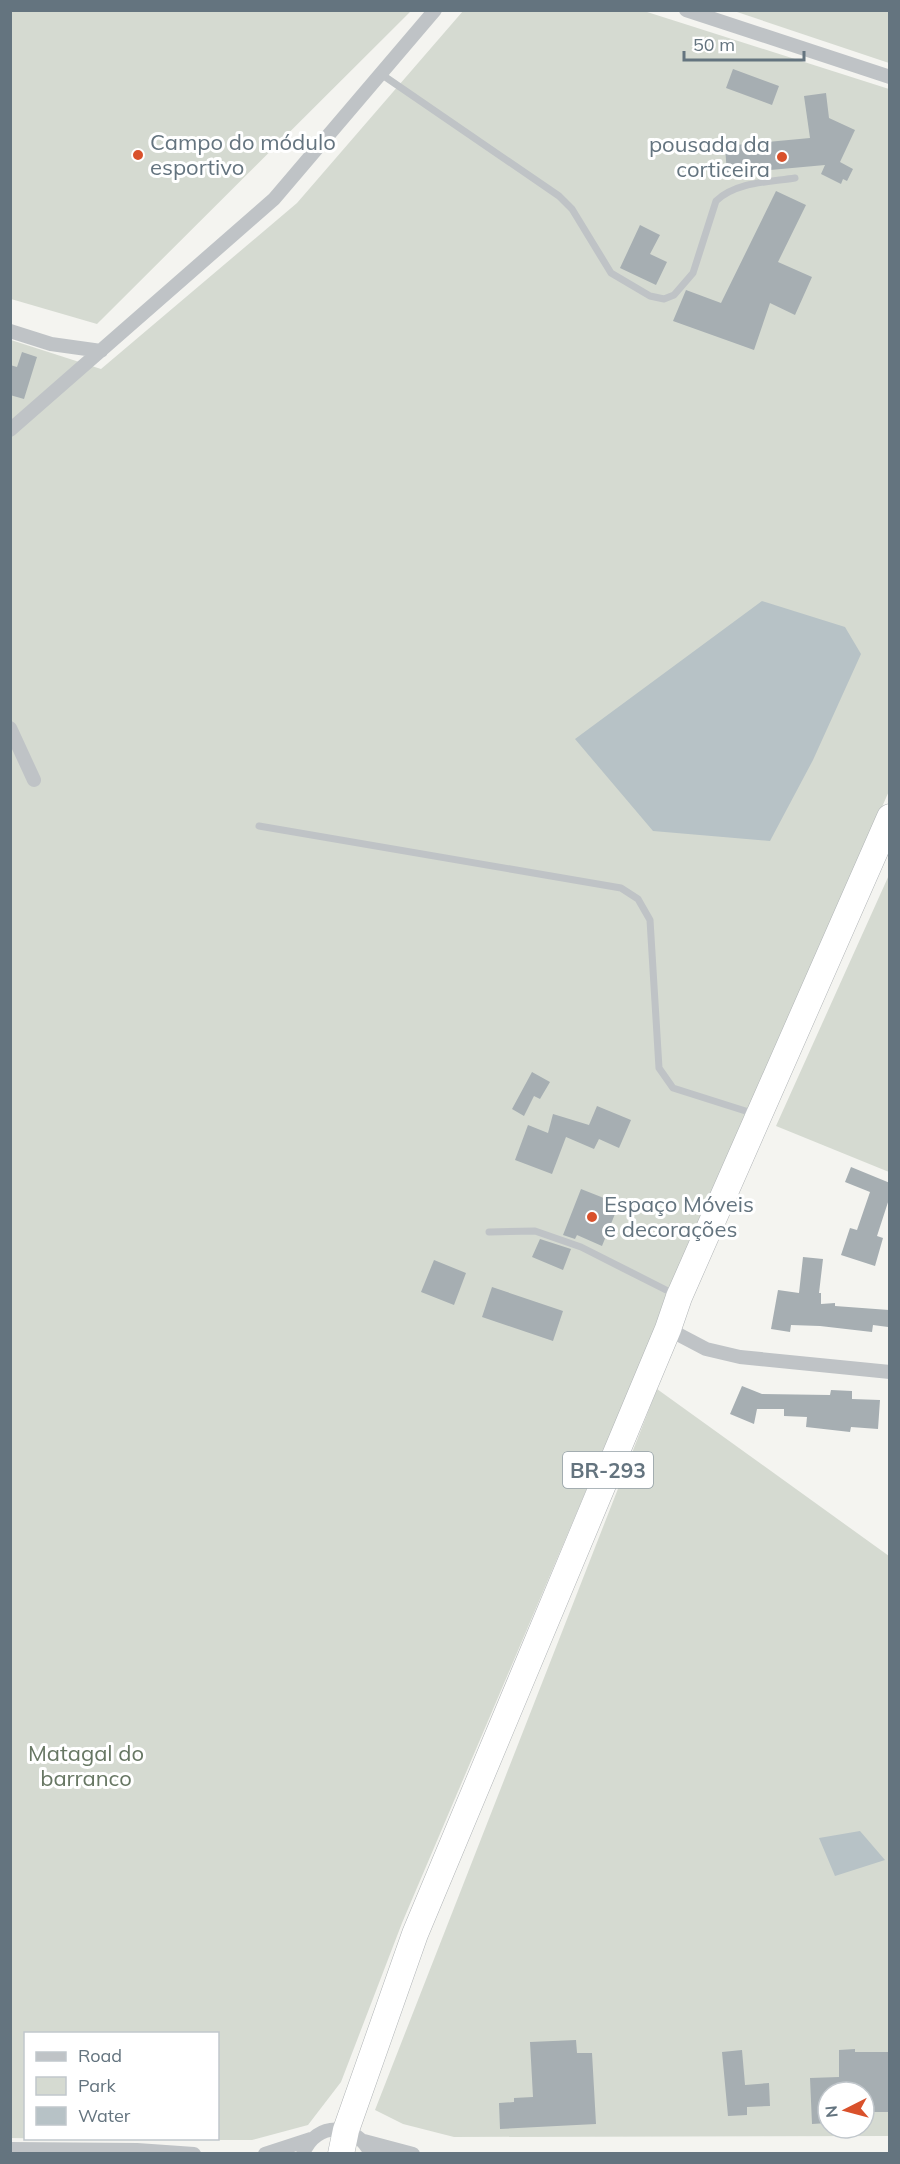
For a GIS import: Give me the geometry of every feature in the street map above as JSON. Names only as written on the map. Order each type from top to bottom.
[{"type":"highway","name":"BR-293","points":[[350,2142],[415,1934],[668,1329],[679,1297],[890,817]]},
{"type":"street","points":[[10,430],[274,199],[435,10]]},
{"type":"street","points":[[687,10],[890,77]]},
{"type":"street","points":[[10,330],[51,345],[101,351]]},
{"type":"street","points":[[10,728],[34,780]]},
{"type":"street","points":[[668,1329],[706,1349],[740,1357],[890,1372]]},
{"type":"street","points":[[265,2154],[334,2129],[350,2142],[371,2154]]},
{"type":"street","points":[[303,2154],[311,2139]]},
{"type":"street","points":[[350,2142],[413,2154]]},
{"type":"street","points":[[10,2149],[137,2150],[194,2154]]},
{"type":"lane","points":[[381,74],[559,196],[572,209],[611,273],[650,296],[664,299],[674,295],[693,273],[716,201],[724,193],[734,188],[795,178]]},
{"type":"lane","points":[[259,826],[621,888],[638,899],[650,920],[659,1068],[673,1088],[758,1114]]},
{"type":"lane","points":[[489,1232],[535,1232],[581,1247],[679,1297]]},
{"type":"green space","name":"Campo do módulo esportivo","points":[[10,11],[411,11],[97,324],[11,299]]},
{"type":"green space","name":"Matagal do barranco","points":[[463,11],[644,11],[889,89],[889,791],[682,1265],[402,1923],[341,2082],[308,2125],[252,2140],[219,2140],[219,2032],[24,2032],[24,2138],[11,2138],[11,340],[101,369],[297,203]]},
{"type":"green space","points":[[734,11],[889,11],[889,63]]},
{"type":"green space","points":[[889,875],[890,1172],[776,1126]]},
{"type":"green space","points":[[657,1389],[889,1556],[889,2136],[876,2136],[876,2080],[816,2080],[816,2136],[454,2137],[403,2124],[375,2110]]},
{"type":"water","points":[[762,601],[845,627],[861,654],[813,760],[770,841],[653,831],[575,739]]},
{"type":"water","points":[[860,1831],[885,1860],[835,1876],[819,1838]]},
{"type":"building","points":[[733,69],[779,86],[772,105],[726,88]]},
{"type":"building","points":[[826,93],[829,118],[855,130],[840,162],[853,169],[847,181],[843,179],[841,184],[821,174],[825,165],[727,174],[725,146],[810,138],[804,96]]},
{"type":"building","points":[[776,191],[806,205],[778,262],[812,277],[795,315],[770,303],[754,350],[673,321],[686,290],[721,303]]},
{"type":"building","points":[[640,225],[660,235],[650,254],[667,262],[656,285],[620,268]]},
{"type":"building","points":[[22,352],[37,357],[24,399],[10,395],[10,365],[17,367]]},
{"type":"building","points":[[532,1072],[550,1082],[540,1099],[534,1096],[524,1116],[512,1109]]},
{"type":"building","points":[[597,1106],[631,1120],[619,1148],[599,1139],[594,1149],[566,1137],[552,1174],[515,1160],[528,1125],[548,1133],[553,1114],[589,1125]]},
{"type":"building","points":[[851,1167],[890,1183],[890,1196],[877,1236],[883,1238],[875,1266],[841,1255],[850,1228],[857,1230],[870,1192],[845,1182]]},
{"type":"building","name":"Espaço Móveis e decorações","points":[[581,1189],[619,1204],[602,1246],[577,1235],[575,1239],[563,1235]]},
{"type":"building","points":[[540,1239],[571,1249],[563,1270],[532,1257]]},
{"type":"building","points":[[803,1257],[823,1259],[819,1293],[821,1293],[821,1304],[835,1303],[835,1306],[889,1310],[888,1327],[873,1325],[872,1332],[791,1325],[790,1332],[771,1329],[778,1290],[799,1293]]},
{"type":"building","points":[[434,1260],[466,1273],[454,1305],[421,1292]]},
{"type":"building","points":[[492,1287],[563,1311],[553,1341],[482,1317]]},
{"type":"building","points":[[742,1386],[762,1394],[830,1395],[831,1390],[852,1391],[852,1399],[880,1400],[878,1429],[851,1427],[850,1432],[806,1427],[807,1417],[784,1416],[784,1409],[757,1409],[754,1424],[730,1414]]},
{"type":"building","points":[[576,2040],[577,2053],[592,2053],[596,2124],[500,2129],[499,2103],[514,2102],[514,2098],[533,2097],[530,2042]]},
{"type":"building","points":[[742,2050],[745,2085],[769,2083],[770,2106],[747,2107],[747,2115],[728,2116],[722,2052]]},
{"type":"building","points":[[839,2050],[890,2052],[890,2112],[876,2112],[876,2080],[816,2080],[816,2124],[812,2124],[810,2078],[839,2077]]},
{"type":"place","name":"Campo do módulo esportivo","points":[[138,155]]},
{"type":"place","name":"pousada da corticeira","points":[[782,157]]},
{"type":"place","name":"Espaço Móveis e decorações","points":[[592,1217]]}]
